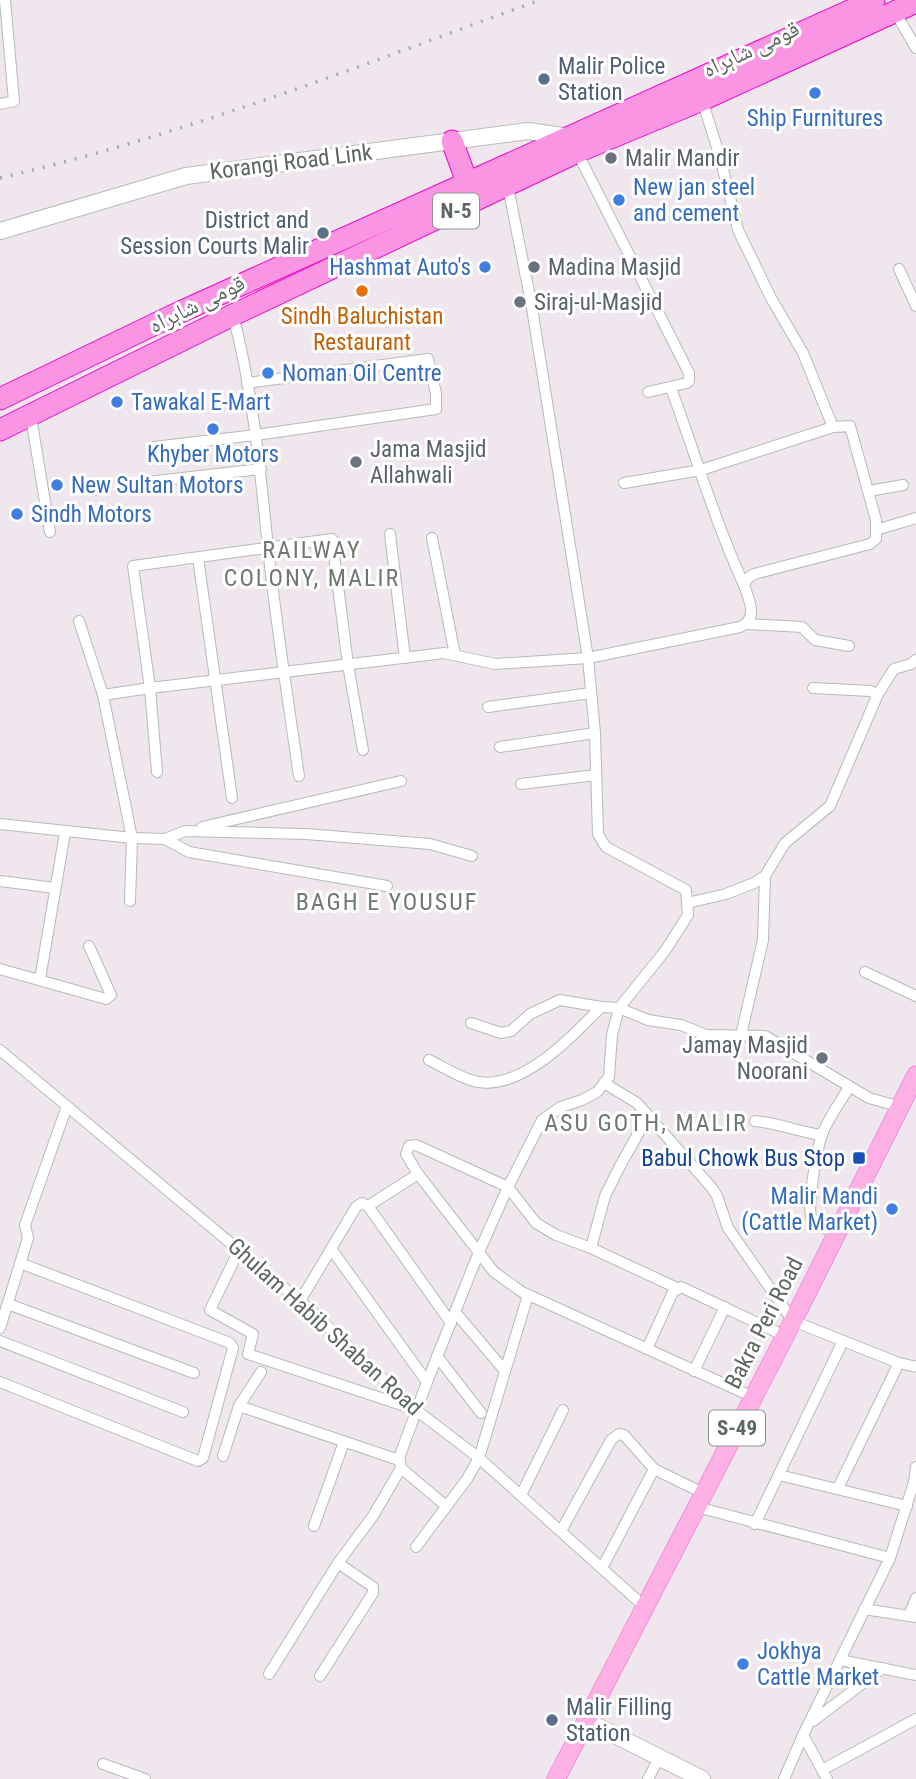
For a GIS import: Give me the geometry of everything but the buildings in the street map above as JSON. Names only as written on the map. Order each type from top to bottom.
[{"type":"highway","name":"قومی شاہراہ","points":[[0,430],[233,315],[508,187],[574,144],[874,0]]},
{"type":"highway","name":"قومی شاہراہ","points":[[0,399],[178,313],[467,182],[702,100],[916,2]]},
{"type":"highway","points":[[453,141],[467,182]]},
{"type":"main road","name":"Korangi Road Link","points":[[0,231],[186,176],[528,131],[574,144]]},
{"type":"main road","name":"Bakra Peri Road","points":[[556,1779],[789,1329],[916,1075]]},
{"type":"main road","points":[[587,1721],[702,1779]]},
{"type":"street","points":[[0,104],[14,101],[5,0]]},
{"type":"street","points":[[895,12],[916,48]]},
{"type":"street","points":[[702,100],[720,157],[738,230],[771,298],[803,353],[832,427]]},
{"type":"street","points":[[574,144],[689,373],[687,383],[648,392]]},
{"type":"street","points":[[269,1674],[338,1563],[373,1517],[400,1463],[416,1410],[479,1252],[542,1120],[561,1107],[597,1092],[604,1083],[608,1077],[612,1035],[619,1008],[671,942],[688,915],[686,890],[606,848],[598,834],[595,733],[588,658],[531,302],[508,187]]},
{"type":"street","points":[[899,269],[916,306]]},
{"type":"street","points":[[233,315],[244,356],[261,469],[268,548],[299,776]]},
{"type":"street","points":[[154,447],[436,409],[436,393],[428,359],[247,383]]},
{"type":"street","points":[[672,391],[722,536],[751,605],[752,615],[747,624]]},
{"type":"street","points":[[30,417],[50,532]]},
{"type":"street","points":[[624,484],[701,470],[832,427],[850,426],[869,491],[876,539],[870,544],[754,573],[744,585]]},
{"type":"street","points":[[148,482],[261,469]]},
{"type":"street","points":[[869,491],[903,485]]},
{"type":"street","points":[[876,530],[916,518]]},
{"type":"street","points":[[390,534],[405,658]]},
{"type":"street","points":[[432,538],[455,655]]},
{"type":"street","points":[[158,772],[150,688],[133,566],[332,539],[348,665],[363,750]]},
{"type":"street","points":[[198,558],[232,798]]},
{"type":"street","points":[[79,621],[103,695],[132,838],[130,901]]},
{"type":"street","points":[[103,695],[444,653],[495,664],[588,658],[747,624],[802,627],[815,640],[849,646]]},
{"type":"street","points":[[687,903],[726,894],[765,876],[785,843],[830,806],[878,694],[894,669],[916,660]]},
{"type":"street","points":[[813,688],[870,691],[878,694]]},
{"type":"street","points":[[488,707],[591,693]]},
{"type":"street","points":[[500,747],[595,733]]},
{"type":"street","points":[[521,784],[596,775]]},
{"type":"street","points":[[0,824],[165,839],[185,831],[401,782]]},
{"type":"street","points":[[185,831],[306,834],[430,844],[472,856]]},
{"type":"street","points":[[40,979],[65,832]]},
{"type":"street","points":[[165,839],[189,852],[387,886]]},
{"type":"street","points":[[741,1035],[763,940],[765,876]]},
{"type":"street","points":[[0,881],[55,888]]},
{"type":"street","points":[[0,969],[110,998],[89,946]]},
{"type":"street","points":[[865,972],[916,996]]},
{"type":"street","points":[[471,1023],[501,1033],[511,1031],[530,1014],[560,1000],[619,1008],[649,1020],[681,1025],[706,1035],[765,1036],[869,1098],[901,1107]]},
{"type":"street","points":[[429,1059],[477,1082],[496,1082],[533,1069],[601,1007]]},
{"type":"street","name":"Ghulam Habib Shaban Road","points":[[0,1050],[300,1301],[416,1410],[479,1458],[646,1608]]},
{"type":"street","points":[[604,1083],[637,1103],[712,1188],[728,1228],[789,1329]]},
{"type":"street","points":[[837,1235],[810,1216],[822,1135],[849,1087]]},
{"type":"street","points":[[0,1328],[28,1238],[25,1225],[67,1106]]},
{"type":"street","points":[[590,1248],[605,1196],[649,1116]]},
{"type":"street","points":[[755,1121],[777,1123],[805,1133],[822,1135]]},
{"type":"street","points":[[753,1397],[528,1295],[494,1272],[418,1174],[406,1154],[409,1146],[416,1145],[508,1187],[536,1223],[556,1235],[677,1288],[685,1288],[725,1307],[789,1329],[843,1341],[916,1367]]},
{"type":"street","points":[[368,1206],[418,1174]]},
{"type":"street","points":[[300,1301],[356,1207],[362,1203],[368,1206],[451,1323]]},
{"type":"street","points":[[239,1250],[210,1310],[253,1334],[248,1354],[416,1410]]},
{"type":"street","points":[[332,1250],[427,1382]]},
{"type":"street","points":[[0,1382],[201,1461],[233,1348],[230,1343],[20,1263]]},
{"type":"street","points":[[647,1349],[677,1288]]},
{"type":"street","points":[[416,1547],[467,1479],[479,1458],[528,1295]]},
{"type":"street","points":[[8,1304],[194,1373]]},
{"type":"street","points":[[695,1371],[725,1307]]},
{"type":"street","points":[[455,1312],[505,1371]]},
{"type":"street","points":[[0,1341],[183,1412]]},
{"type":"street","points":[[755,1524],[843,1341]]},
{"type":"street","points":[[437,1356],[481,1413]]},
{"type":"street","points":[[838,1488],[899,1363]]},
{"type":"street","points":[[223,1456],[239,1406],[261,1372]]},
{"type":"street","points":[[239,1406],[396,1460],[446,1506]]},
{"type":"street","points":[[521,1495],[563,1410]]},
{"type":"street","points":[[561,1531],[615,1436],[624,1435],[654,1469],[700,1500],[755,1524],[890,1558]]},
{"type":"street","points":[[314,1526],[344,1442]]},
{"type":"street","points":[[784,1779],[890,1558],[915,1482],[916,1467]]},
{"type":"street","points":[[602,1568],[654,1469]]},
{"type":"street","points":[[779,1475],[907,1506]]},
{"type":"street","points":[[320,1676],[373,1593],[373,1587],[338,1563]]},
{"type":"street","points":[[864,1609],[913,1616],[916,1598]]},
{"type":"street","points":[[840,1660],[916,1675]]},
{"type":"street","points":[[810,1723],[884,1668]]},
{"type":"street","points":[[803,1735],[825,1775],[916,1719]]},
{"type":"street","points":[[650,1778],[660,1756]]},
{"type":"street","points":[[103,1764],[145,1779]]},
{"type":"railway","points":[[0,178],[69,161],[205,120],[340,74],[540,0]]},
{"type":"place","name":"Malir Police Station","points":[[544,79]]},
{"type":"place","name":"Ship Furnitures","points":[[815,93]]},
{"type":"place","name":"Malir Mandir","points":[[611,158]]},
{"type":"place","name":"New jan steel and cement","points":[[619,200]]},
{"type":"place","name":"District and Session Courts Malir","points":[[323,233]]},
{"type":"place","name":"Hashmat Auto's","points":[[485,267]]},
{"type":"place","name":"Madina Masjid","points":[[534,267]]},
{"type":"place","name":"Sindh Baluchistan Restaurant","points":[[362,291]]},
{"type":"place","name":"Siraj-ul-Masjid","points":[[520,302]]},
{"type":"place","name":"Noman Oil Centre","points":[[268,373]]},
{"type":"place","name":"Tawakal E-Mart","points":[[117,402]]},
{"type":"place","name":"Khyber Motors","points":[[213,429]]},
{"type":"place","name":"Jama Masjid Allahwali","points":[[356,462]]},
{"type":"place","name":"New Sultan Motors","points":[[57,485]]},
{"type":"place","name":"Sindh Motors","points":[[17,514]]},
{"type":"place","name":"Jamay Masjid Noorani","points":[[822,1058]]},
{"type":"place","name":"Babul Chowk Bus Stop","points":[[859,1158]]},
{"type":"place","name":"Malir Mandi (Cattle Market)","points":[[892,1209]]},
{"type":"place","name":"Jokhya Cattle Market","points":[[743,1664]]},
{"type":"place","name":"Malir Filling Station","points":[[552,1720]]},
{"type":"district","name":"RAILWAY COLONY, MALIR","points":[[312,564]]},
{"type":"district","name":"BAGH E YOUSUF","points":[[387,902]]},
{"type":"district","name":"ASU GOTH, MALIR","points":[[646,1123]]}]
